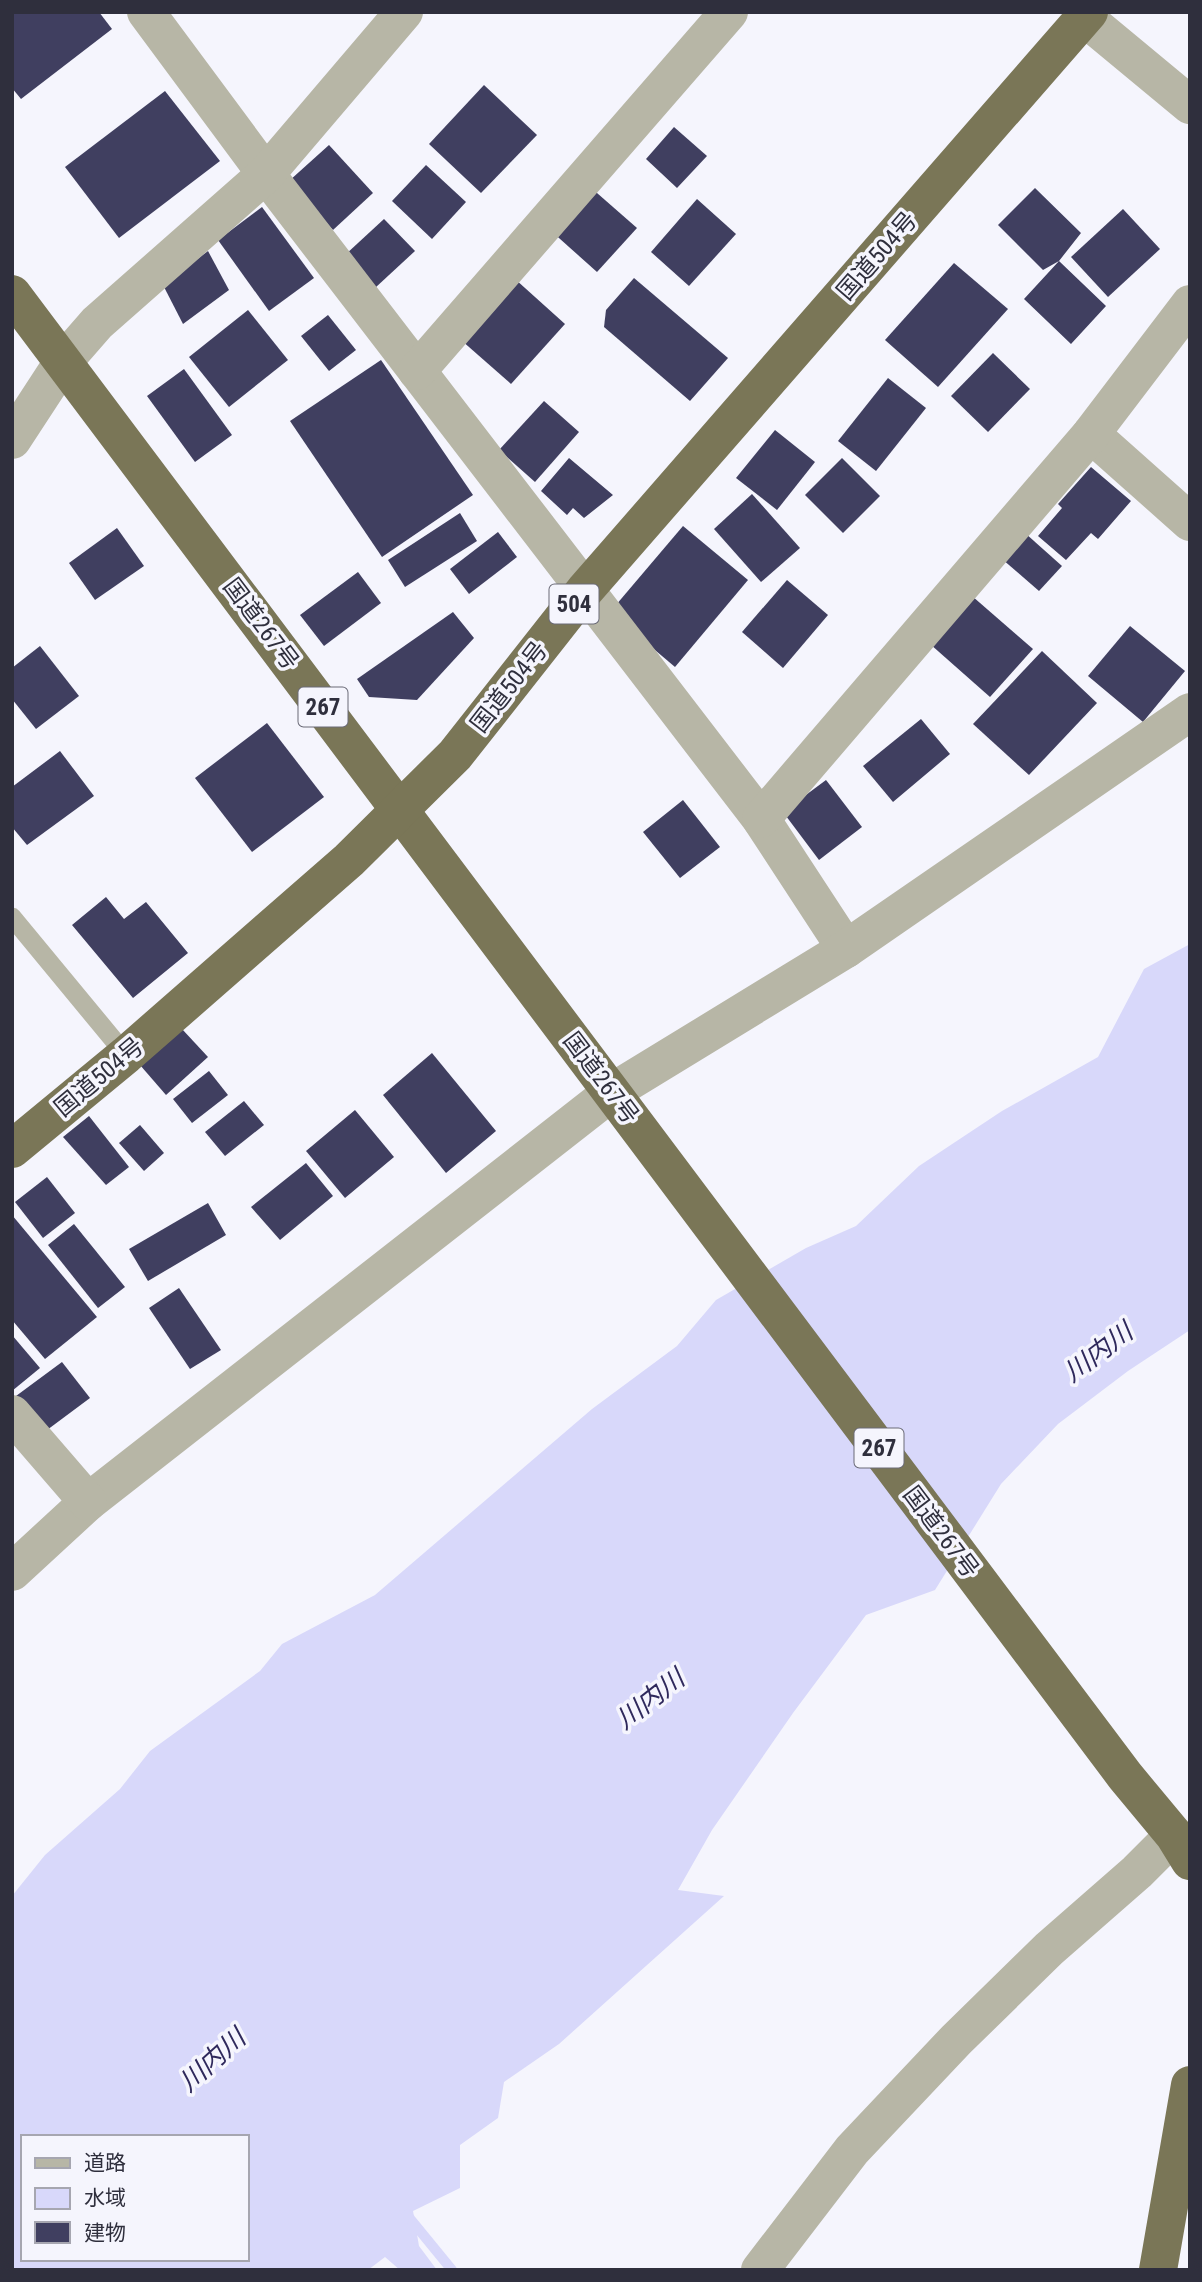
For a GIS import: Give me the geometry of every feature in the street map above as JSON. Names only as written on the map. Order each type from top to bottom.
[{"type":"highway","name":"国道504号","points":[[12,1149],[126,1055],[349,860],[455,755],[585,590],[1085,14]]},
{"type":"highway","name":"国道267号","points":[[12,294],[1125,1776],[1185,1839]]},
{"type":"highway","points":[[1158,2270],[1190,2085]]},
{"type":"street","points":[[146,12],[266,174],[761,819],[846,949]]},
{"type":"street","points":[[12,440],[63,362],[97,323],[266,174],[404,12]]},
{"type":"street","points":[[417,371],[729,12]]},
{"type":"street","points":[[1085,14],[1190,105]]},
{"type":"street","points":[[761,819],[1091,434],[1190,304]]},
{"type":"street","points":[[1091,434],[1190,522]]},
{"type":"street","points":[[12,1572],[88,1502],[622,1106],[1190,712]]},
{"type":"street","points":[[12,1413],[88,1502]]},
{"type":"street","points":[[760,2270],[852,2150],[956,2040],[1049,1949],[1137,1872],[1185,1839]]},
{"type":"lane","points":[[12,917],[126,1055]]},
{"type":"water","name":"川内川","points":[[1190,944],[1190,1330],[1128,1371],[1058,1424],[1001,1484],[935,1590],[866,1615],[793,1713],[712,1830],[678,1890],[724,1896],[559,2044],[504,2082],[498,2118],[460,2145],[460,2188],[413,2211],[419,2246],[437,2270],[400,2270],[385,2257],[368,2270],[12,2270],[12,1896],[45,1855],[120,1789],[150,1751],[260,1671],[282,1644],[375,1595],[592,1409],[677,1346],[716,1300],[806,1248],[856,1226],[919,1166],[1002,1111],[1098,1057],[1144,969]]},
{"type":"building","points":[[12,12],[99,12],[112,29],[21,99],[12,88]]},
{"type":"building","points":[[484,85],[537,135],[481,193],[429,144]]},
{"type":"building","points":[[165,91],[220,161],[119,238],[65,167]]},
{"type":"building","points":[[674,127],[707,156],[677,188],[646,159]]},
{"type":"building","points":[[329,145],[373,193],[333,230],[289,181]]},
{"type":"building","points":[[426,165],[466,202],[432,239],[392,201]]},
{"type":"building","points":[[589,186],[637,228],[597,272],[550,230]]},
{"type":"building","points":[[1035,188],[1081,233],[1059,261],[1043,270],[998,225]]},
{"type":"building","points":[[697,199],[736,234],[689,286],[651,252]]},
{"type":"building","points":[[262,207],[314,278],[269,311],[218,240]]},
{"type":"building","points":[[1123,209],[1160,249],[1108,297],[1071,257]]},
{"type":"building","points":[[384,219],[415,251],[375,288],[345,255]]},
{"type":"building","points":[[208,251],[229,290],[183,324],[163,285]]},
{"type":"building","points":[[1059,261],[1106,306],[1071,344],[1024,299]]},
{"type":"building","points":[[954,263],[1008,309],[938,387],[885,340]]},
{"type":"building","points":[[634,278],[728,358],[690,401],[604,327],[606,310]]},
{"type":"building","points":[[515,279],[565,324],[511,384],[461,340]]},
{"type":"building","points":[[248,310],[288,360],[229,407],[189,357]]},
{"type":"building","points":[[328,315],[356,350],[329,371],[301,336]]},
{"type":"building","points":[[993,353],[1030,389],[988,432],[951,396]]},
{"type":"building","points":[[381,360],[473,495],[382,557],[290,421]]},
{"type":"building","points":[[184,369],[232,435],[195,462],[147,396]]},
{"type":"building","points":[[888,378],[926,408],[876,471],[838,441]]},
{"type":"building","points":[[544,401],[579,432],[535,482],[499,450]]},
{"type":"building","points":[[775,430],[815,462],[777,510],[736,478]]},
{"type":"building","points":[[569,458],[613,495],[584,518],[573,508],[567,515],[541,491]]},
{"type":"building","points":[[842,458],[880,496],[843,533],[805,495]]},
{"type":"building","points":[[1091,467],[1131,501],[1098,539],[1091,533],[1066,560],[1038,536],[1062,508],[1058,504]]},
{"type":"building","points":[[752,494],[800,548],[761,582],[714,529]]},
{"type":"building","points":[[460,513],[477,541],[405,587],[388,560]]},
{"type":"building","points":[[683,526],[748,580],[675,667],[610,612]]},
{"type":"building","points":[[117,528],[144,566],[95,600],[69,563]]},
{"type":"building","points":[[498,532],[517,557],[469,594],[450,569]]},
{"type":"building","points":[[1025,533],[1062,566],[1039,591],[1002,559]]},
{"type":"building","points":[[358,572],[381,603],[324,646],[300,615]]},
{"type":"building","points":[[787,580],[828,615],[783,668],[742,632]]},
{"type":"building","points":[[972,596],[1033,649],[990,697],[930,644]]},
{"type":"building","points":[[453,612],[474,638],[417,700],[369,697],[357,679]]},
{"type":"building","points":[[1130,626],[1185,671],[1143,722],[1088,676]]},
{"type":"building","points":[[40,646],[79,696],[36,729],[12,699],[12,668]]},
{"type":"building","points":[[1042,651],[1097,703],[1029,775],[973,724]]},
{"type":"building","points":[[921,719],[950,754],[893,802],[863,766]]},
{"type":"building","points":[[267,723],[324,797],[252,852],[195,778]]},
{"type":"building","points":[[60,751],[94,796],[27,845],[12,827],[12,787]]},
{"type":"building","points":[[826,780],[862,827],[819,860],[783,812]]},
{"type":"building","points":[[683,800],[720,847],[680,878],[643,832]]},
{"type":"building","points":[[106,897],[124,919],[146,902],[188,953],[133,998],[72,925]]},
{"type":"building","points":[[182,1029],[208,1057],[166,1095],[140,1065]]},
{"type":"building","points":[[432,1053],[496,1131],[446,1173],[383,1095]]},
{"type":"building","points":[[209,1071],[228,1095],[192,1123],[173,1099]]},
{"type":"building","points":[[244,1101],[264,1125],[225,1156],[205,1132]]},
{"type":"building","points":[[355,1110],[394,1157],[345,1198],[306,1151]]},
{"type":"building","points":[[89,1116],[129,1167],[106,1185],[63,1137]]},
{"type":"building","points":[[140,1125],[164,1153],[144,1171],[119,1143]]},
{"type":"building","points":[[306,1163],[333,1196],[280,1240],[251,1207]]},
{"type":"building","points":[[47,1177],[75,1213],[43,1238],[15,1202]]},
{"type":"building","points":[[208,1203],[226,1235],[148,1281],[129,1249]]},
{"type":"building","points":[[12,1215],[97,1317],[45,1359],[12,1320]]},
{"type":"building","points":[[74,1224],[125,1287],[98,1308],[48,1245]]},
{"type":"building","points":[[179,1288],[221,1350],[190,1369],[149,1308]]},
{"type":"building","points":[[12,1335],[40,1368],[12,1391]]},
{"type":"building","points":[[62,1362],[90,1398],[43,1433],[16,1396]]},
{"type":"waterway","points":[[407,2215],[452,2270]]}]
